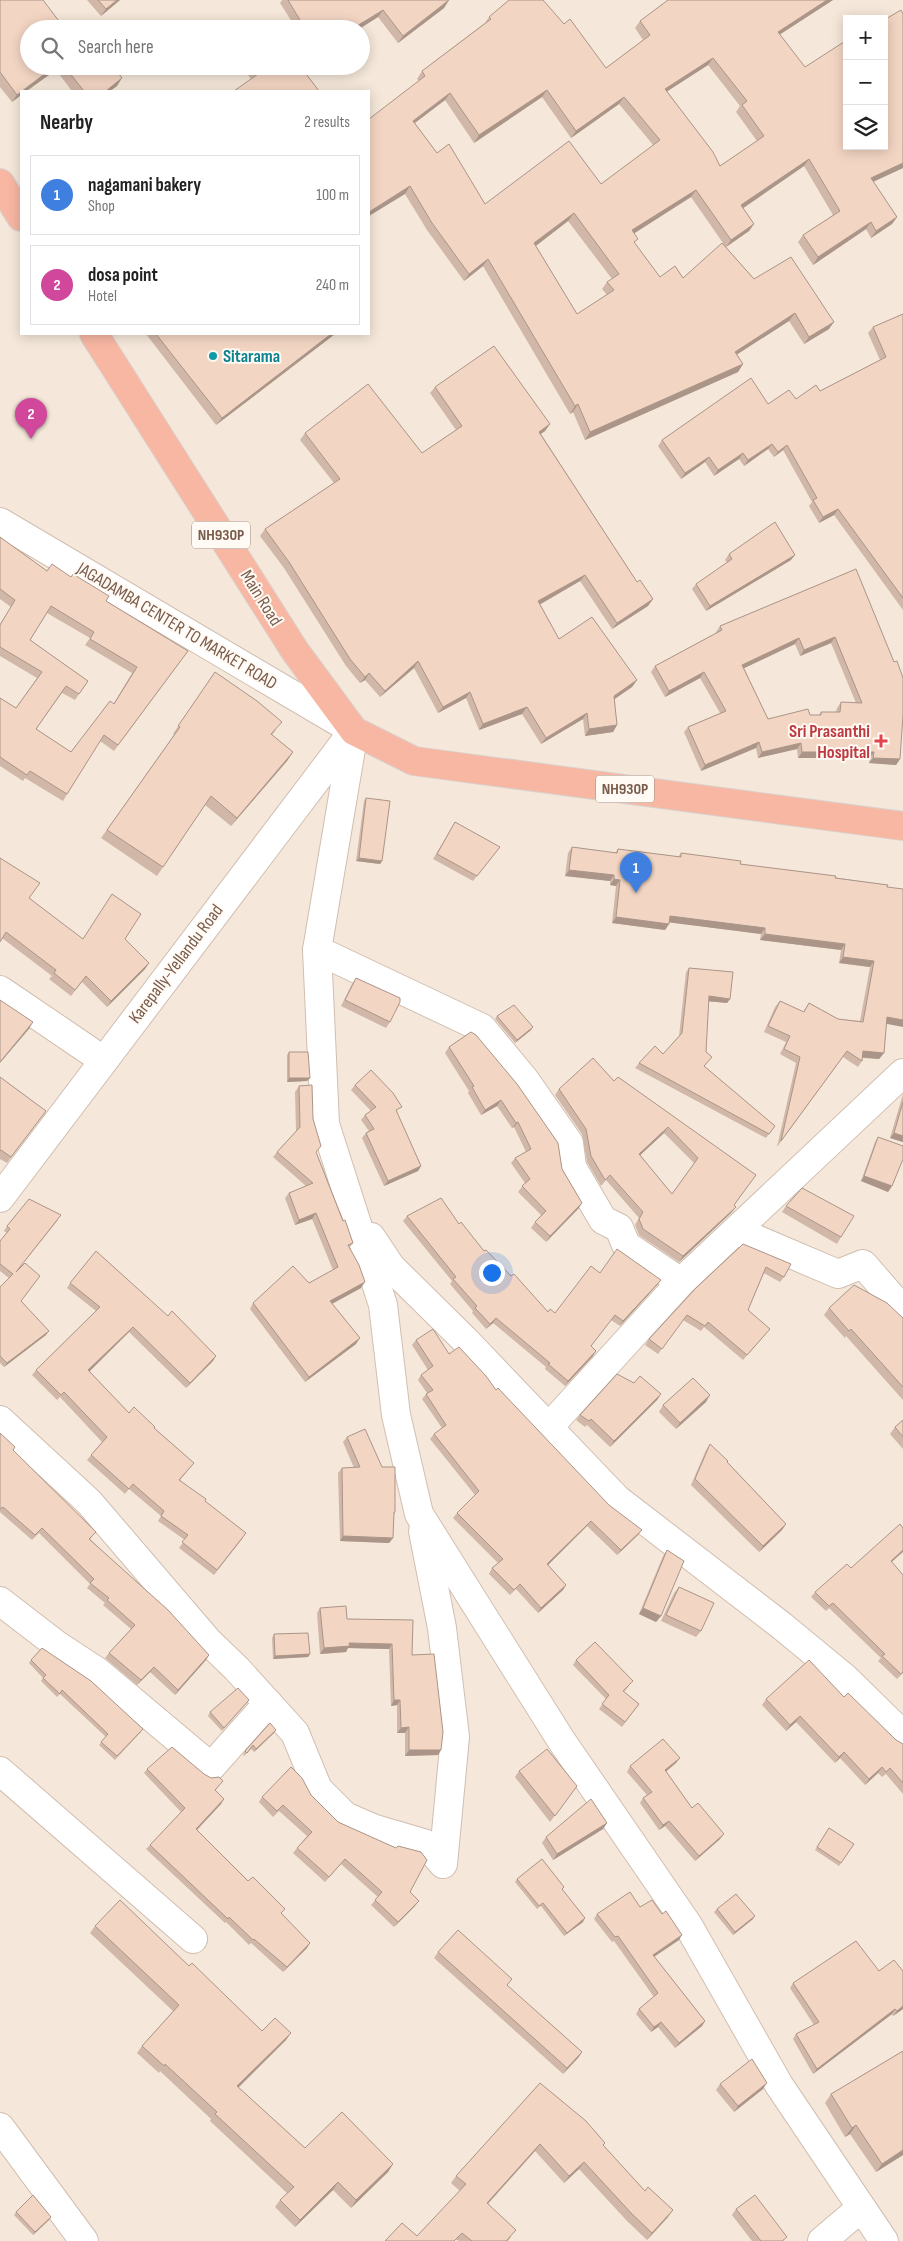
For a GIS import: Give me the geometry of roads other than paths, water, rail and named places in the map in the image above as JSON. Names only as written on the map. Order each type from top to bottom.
[{"type":"highway","points":[[0,183],[20,215]]},
{"type":"highway","name":"Main Road","points":[[95,335],[295,651],[354,731]]},
{"type":"highway","name":"NH930P","points":[[354,731],[414,760],[903,826]]},
{"type":"street","name":"JAGADAMBA CENTER TO MARKET ROAD","points":[[0,522],[354,731]]},
{"type":"street","points":[[0,1420],[90,1502],[208,1641],[295,1733],[318,1789],[345,1816],[375,1829],[426,1844],[443,1864],[455,1737],[442,1628],[419,1514],[396,1415],[383,1305],[325,1124],[317,950],[354,731]]},
{"type":"street","name":"Karepally-Yellandu Road","points":[[0,1198],[354,731]]},
{"type":"street","points":[[317,950],[482,1028],[525,1080],[569,1143],[572,1167],[603,1220],[619,1228],[626,1245],[681,1282]]},
{"type":"street","points":[[0,990],[103,1060]]},
{"type":"street","points":[[548,1428],[681,1282],[903,1073]]},
{"type":"street","points":[[352,1206],[391,1268],[467,1342],[617,1499],[782,1626],[845,1678],[903,1735]]},
{"type":"street","points":[[737,1231],[838,1274],[863,1264],[903,1310]]},
{"type":"street","points":[[419,1514],[561,1740],[688,1926],[779,2085],[884,2241]]},
{"type":"street","points":[[0,1601],[57,1645],[98,1672],[211,1767],[268,1703]]},
{"type":"street","points":[[0,1771],[193,1938]]},
{"type":"street","points":[[0,2127],[84,2241]]},
{"type":"street","points":[[822,2241],[861,2208]]},
{"type":"place","name":"Sitarama","points":[[213,356]]},
{"type":"place","name":"dosa point","points":[[31,439]]},
{"type":"place","name":"Sri Prasanthi Hospital","points":[[881,741]]},
{"type":"place","name":"nagamani bakery","points":[[636,893]]}]
